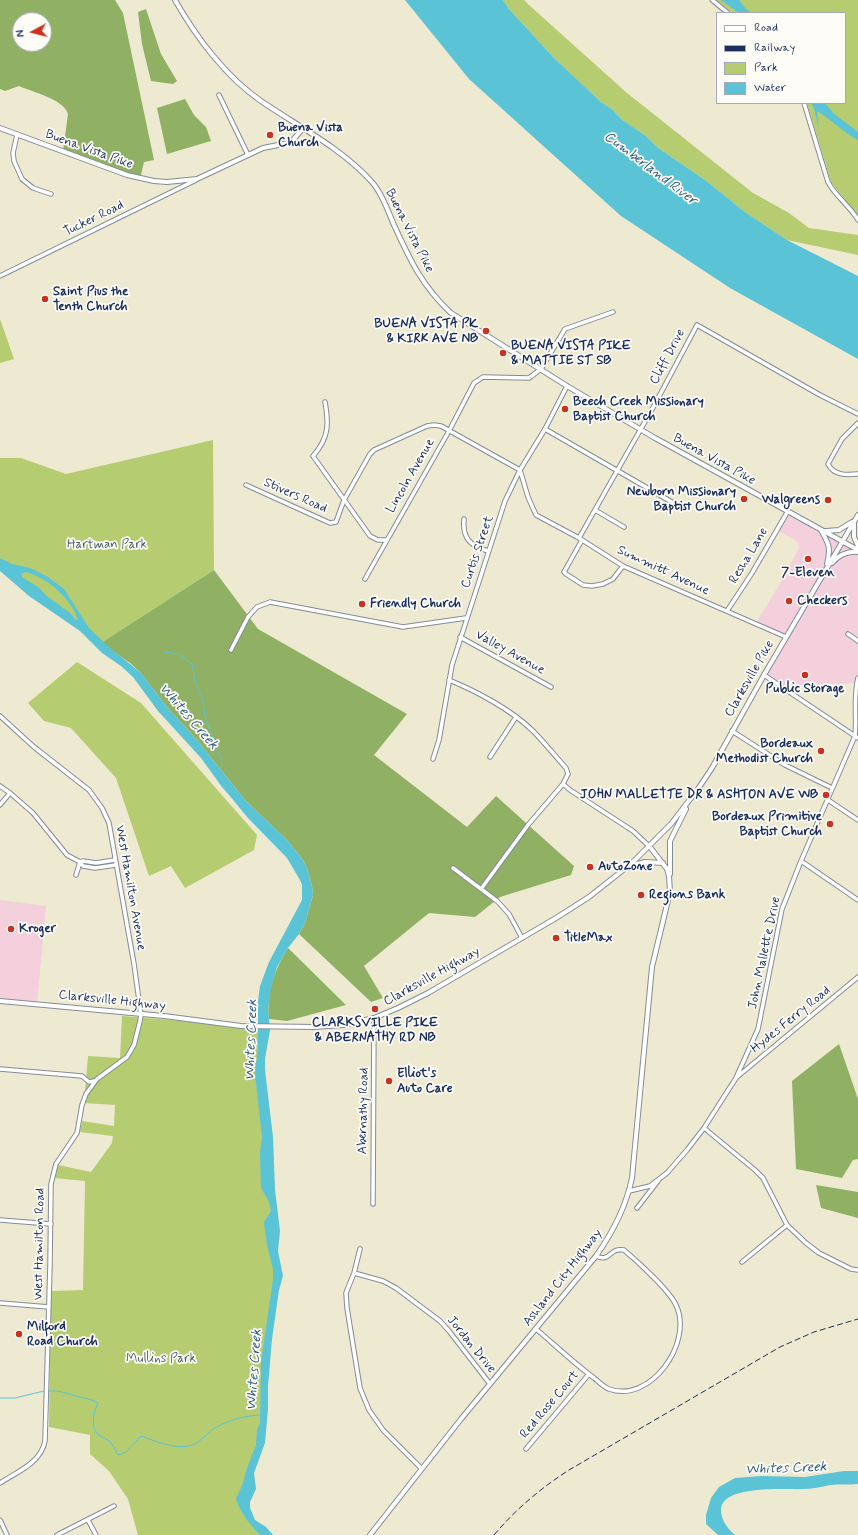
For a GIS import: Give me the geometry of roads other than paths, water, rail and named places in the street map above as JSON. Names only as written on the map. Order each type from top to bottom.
[{"type":"main road","points":[[175,0],[190,26],[222,66],[260,100],[304,127]]},
{"type":"main road","name":"Buena Vista Pike","points":[[0,128],[140,179],[167,182],[197,179],[263,148],[288,143],[293,140],[304,127],[347,157],[373,183],[413,265],[424,284],[436,300],[451,313],[567,386],[640,429],[858,551]]},
{"type":"main road","name":"Clarksville Pike","points":[[650,847],[690,800],[712,768],[764,674],[858,514]]},
{"type":"main road","points":[[820,530],[828,532],[837,530],[843,528],[854,520]]},
{"type":"main road","points":[[854,520],[854,537],[858,546]]},
{"type":"main road","points":[[820,530],[829,543],[829,556],[825,571]]},
{"type":"main road","points":[[825,571],[834,560],[844,554],[858,551]]},
{"type":"main road","points":[[669,876],[671,867],[670,841],[690,800]]},
{"type":"main road","name":"Ashland City Highway","points":[[370,1535],[421,1468],[596,1256],[620,1216],[632,1178],[652,967],[670,892],[669,876],[663,863],[650,847]]},
{"type":"main road","name":"Clarksville Highway","points":[[0,1001],[141,1014],[241,1026],[336,1026],[374,1018],[410,1003],[586,899],[628,867],[650,847]]},
{"type":"main road","points":[[628,867],[645,862],[663,863]]},
{"type":"street","points":[[712,0],[727,12]]},
{"type":"street","points":[[219,95],[248,155]]},
{"type":"street","points":[[804,104],[828,182],[835,193],[858,220]]},
{"type":"street","points":[[17,135],[13,153],[14,161],[22,179],[33,188],[51,194]]},
{"type":"street","name":"Tucker Road","points":[[0,276],[197,179]]},
{"type":"street","points":[[540,369],[565,329],[613,312]]},
{"type":"street","name":"Cliff Drive","points":[[623,566],[615,577],[603,584],[592,586],[583,585],[564,572],[595,510],[697,325],[820,395],[858,414]]},
{"type":"street","name":"Lincoln Avenue","points":[[365,579],[449,431],[474,383],[483,376],[529,378],[540,369]]},
{"type":"street","name":"Curtis Street","points":[[433,759],[439,740],[452,665],[505,501],[520,470],[545,429],[567,386]]},
{"type":"street","points":[[325,402],[328,419],[327,430],[319,449],[313,456],[370,536],[378,540],[386,540]]},
{"type":"street","points":[[858,423],[842,439],[828,464],[842,475],[858,474]]},
{"type":"street","points":[[344,500],[366,460],[374,450],[426,426],[441,426],[520,470]]},
{"type":"street","points":[[545,429],[678,505]]},
{"type":"street","name":"Summitt Avenue","points":[[520,470],[528,497],[536,515],[581,539],[623,566],[786,637]]},
{"type":"street","name":"Stivers Road","points":[[246,485],[330,523],[336,522],[344,500]]},
{"type":"street","points":[[595,510],[624,527]]},
{"type":"street","name":"Resha Lane","points":[[727,611],[755,568],[788,511]]},
{"type":"street","points":[[464,519],[463,527],[467,540],[472,545],[488,551]]},
{"type":"street","points":[[231,650],[248,617],[257,607],[270,602],[403,627],[466,618]]},
{"type":"street","points":[[848,634],[858,641]]},
{"type":"street","name":"Valley Avenue","points":[[460,637],[551,687]]},
{"type":"street","points":[[764,674],[856,737]]},
{"type":"street","name":"John Mallette Drive","points":[[736,1078],[758,1029],[782,909],[832,788],[856,737],[855,695],[858,678]]},
{"type":"street","points":[[449,680],[469,688],[516,717],[532,730],[566,768],[568,774],[563,784],[528,825],[481,888]]},
{"type":"street","name":"West Hamilton Avenue","points":[[0,716],[34,747],[89,790],[102,808],[109,823],[141,1014]]},
{"type":"street","points":[[490,757],[516,717]]},
{"type":"street","points":[[732,731],[785,765],[832,788]]},
{"type":"street","points":[[563,784],[633,831],[650,847]]},
{"type":"street","points":[[0,786],[33,813],[67,855],[80,862],[83,866],[100,868],[116,865]]},
{"type":"street","points":[[0,804],[10,793]]},
{"type":"street","points":[[828,800],[858,820]]},
{"type":"street","points":[[80,862],[100,863],[115,860]]},
{"type":"street","points":[[801,861],[858,900]]},
{"type":"street","points":[[76,876],[80,862]]},
{"type":"street","points":[[100,863],[100,868]]},
{"type":"street","points":[[453,868],[497,901],[509,914],[522,938]]},
{"type":"street","name":"Hydes Ferry Road","points":[[736,1078],[858,977]]},
{"type":"street","name":"West Hamilton Road","points":[[0,1483],[33,1461],[42,1451],[45,1437],[51,1184],[53,1173],[56,1164],[77,1133],[82,1105],[86,1094],[97,1079],[128,1057],[134,1045],[141,1014]]},
{"type":"street","name":"Abernathy Road","points":[[373,1204],[374,1018]]},
{"type":"street","points":[[0,1069],[82,1076],[89,1082],[97,1079]]},
{"type":"street","points":[[629,1191],[650,1186],[667,1173],[704,1128],[736,1078]]},
{"type":"street","points":[[704,1128],[763,1178],[787,1225],[806,1243],[819,1253],[851,1269],[858,1270]]},
{"type":"street","points":[[637,1208],[660,1178]]},
{"type":"street","points":[[0,1220],[51,1224]]},
{"type":"street","points":[[742,1262],[787,1225]]},
{"type":"street","points":[[360,1248],[354,1273],[346,1293],[360,1388],[369,1410],[383,1430],[421,1468]]},
{"type":"street","points":[[536,1329],[589,1374],[608,1388],[620,1391],[630,1391],[638,1388],[647,1383],[667,1364],[675,1351],[680,1331],[680,1319],[676,1304],[666,1291],[624,1250],[615,1250],[606,1258],[602,1259],[596,1256]]},
{"type":"street","name":"Jordan Drive","points":[[354,1273],[383,1282],[396,1288],[440,1321],[490,1384]]},
{"type":"street","points":[[0,1303],[49,1307]]},
{"type":"street","name":"Red Rose Court","points":[[526,1449],[589,1374]]},
{"type":"street","points":[[57,1535],[114,1506]]},
{"type":"street","points":[[0,1520],[7,1535]]},
{"type":"street","points":[[88,1520],[96,1535]]},
{"type":"water","name":"Cumberland River","points":[[405,0],[503,0],[509,9],[554,58],[601,102],[612,109],[621,119],[646,136],[657,147],[705,180],[745,212],[787,240],[858,276],[858,359],[730,288],[621,216],[469,79]]},
{"type":"water","points":[[721,0],[739,0],[750,12],[738,12]]},
{"type":"water","points":[[812,104],[826,104],[833,113],[858,132],[858,140],[818,111],[819,130],[814,108]]},
{"type":"water","points":[[0,558],[12,564],[30,568],[48,577],[64,589],[89,628],[109,647],[141,673],[167,707],[197,740],[246,801],[288,841],[303,860],[307,868],[313,895],[305,923],[277,967],[271,988],[268,1008],[270,1030],[265,1059],[273,1137],[275,1189],[280,1231],[278,1251],[283,1276],[279,1290],[272,1339],[265,1443],[254,1473],[256,1489],[250,1502],[250,1508],[255,1520],[266,1527],[273,1535],[260,1535],[240,1509],[236,1499],[256,1445],[257,1429],[260,1424],[261,1363],[273,1279],[273,1269],[267,1245],[264,1222],[271,1211],[269,1202],[261,1188],[260,1153],[262,1137],[255,1074],[258,1047],[258,1001],[260,986],[269,962],[302,900],[302,885],[287,858],[248,818],[222,787],[201,758],[158,711],[133,677],[121,666],[102,653],[80,631],[29,596],[0,571]],"holes":[[[25,572],[50,584],[64,596],[75,612],[78,620],[48,597],[38,587],[22,577],[21,574]]]},
{"type":"water","points":[[844,1471],[858,1471],[858,1484],[830,1485],[806,1489],[754,1490],[730,1497],[723,1503],[721,1512],[726,1525],[735,1535],[718,1535],[706,1524],[706,1515],[711,1498],[719,1487],[735,1478],[761,1476],[805,1477]]},
{"type":"waterway","name":"Whites Creek","points":[[165,652],[179,654],[192,664],[195,680],[203,702],[205,717],[222,761],[221,770]]},
{"type":"waterway","points":[[0,1398],[15,1398],[44,1391]]},
{"type":"waterway","name":"Whites Creek","points":[[48,1391],[64,1392],[98,1403],[93,1421],[95,1429],[100,1436],[113,1445],[118,1455],[126,1452],[141,1436],[170,1445],[183,1447],[189,1446],[199,1442],[212,1430],[229,1421],[243,1417],[262,1415]]},
{"type":"railway","points":[[494,1535],[511,1516],[529,1500],[569,1470],[780,1347],[814,1332],[858,1319]]},
{"type":"place","name":"Buena Vista Church","points":[[270,135]]},
{"type":"place","name":"Saint Pius the Tenth Church","points":[[45,299]]},
{"type":"place","name":"BUENA VISTA PK & KIRK AVE NB","points":[[486,331]]},
{"type":"place","name":"BUENA VISTA PIKE & MATTIE ST SB","points":[[503,353]]},
{"type":"place","name":"Beech Creek Missionary Baptist Church","points":[[565,409]]},
{"type":"place","name":"Newborn Missionary Baptist Church","points":[[744,499]]},
{"type":"place","name":"Walgreens","points":[[828,500]]},
{"type":"place","name":"7-Eleven","points":[[808,559]]},
{"type":"place","name":"Checkers","points":[[789,601]]},
{"type":"place","name":"Friendly Church","points":[[362,604]]},
{"type":"place","name":"Public Storage","points":[[805,675]]},
{"type":"place","name":"Bordeaux Methodist Church","points":[[821,751]]},
{"type":"place","name":"JOHN MALLETTE DR & ASHTON AVE WB","points":[[826,795]]},
{"type":"place","name":"Bordeaux Primitive Baptist Church","points":[[830,824]]},
{"type":"place","name":"AutoZone","points":[[590,867]]},
{"type":"place","name":"Regions Bank","points":[[641,895]]},
{"type":"place","name":"Kroger","points":[[11,929]]},
{"type":"place","name":"TitleMax","points":[[556,938]]},
{"type":"place","name":"CLARKSVILLE PIKE & ABERNATHY RD NB","points":[[375,1009]]},
{"type":"place","name":"Elliot's Auto Care","points":[[389,1081]]},
{"type":"place","name":"Milford Road Church","points":[[19,1334]]},
{"type":"park label","name":"Hartman Park","points":[[107,545]]},
{"type":"park label","name":"Mullins Park","points":[[161,1359]]}]
